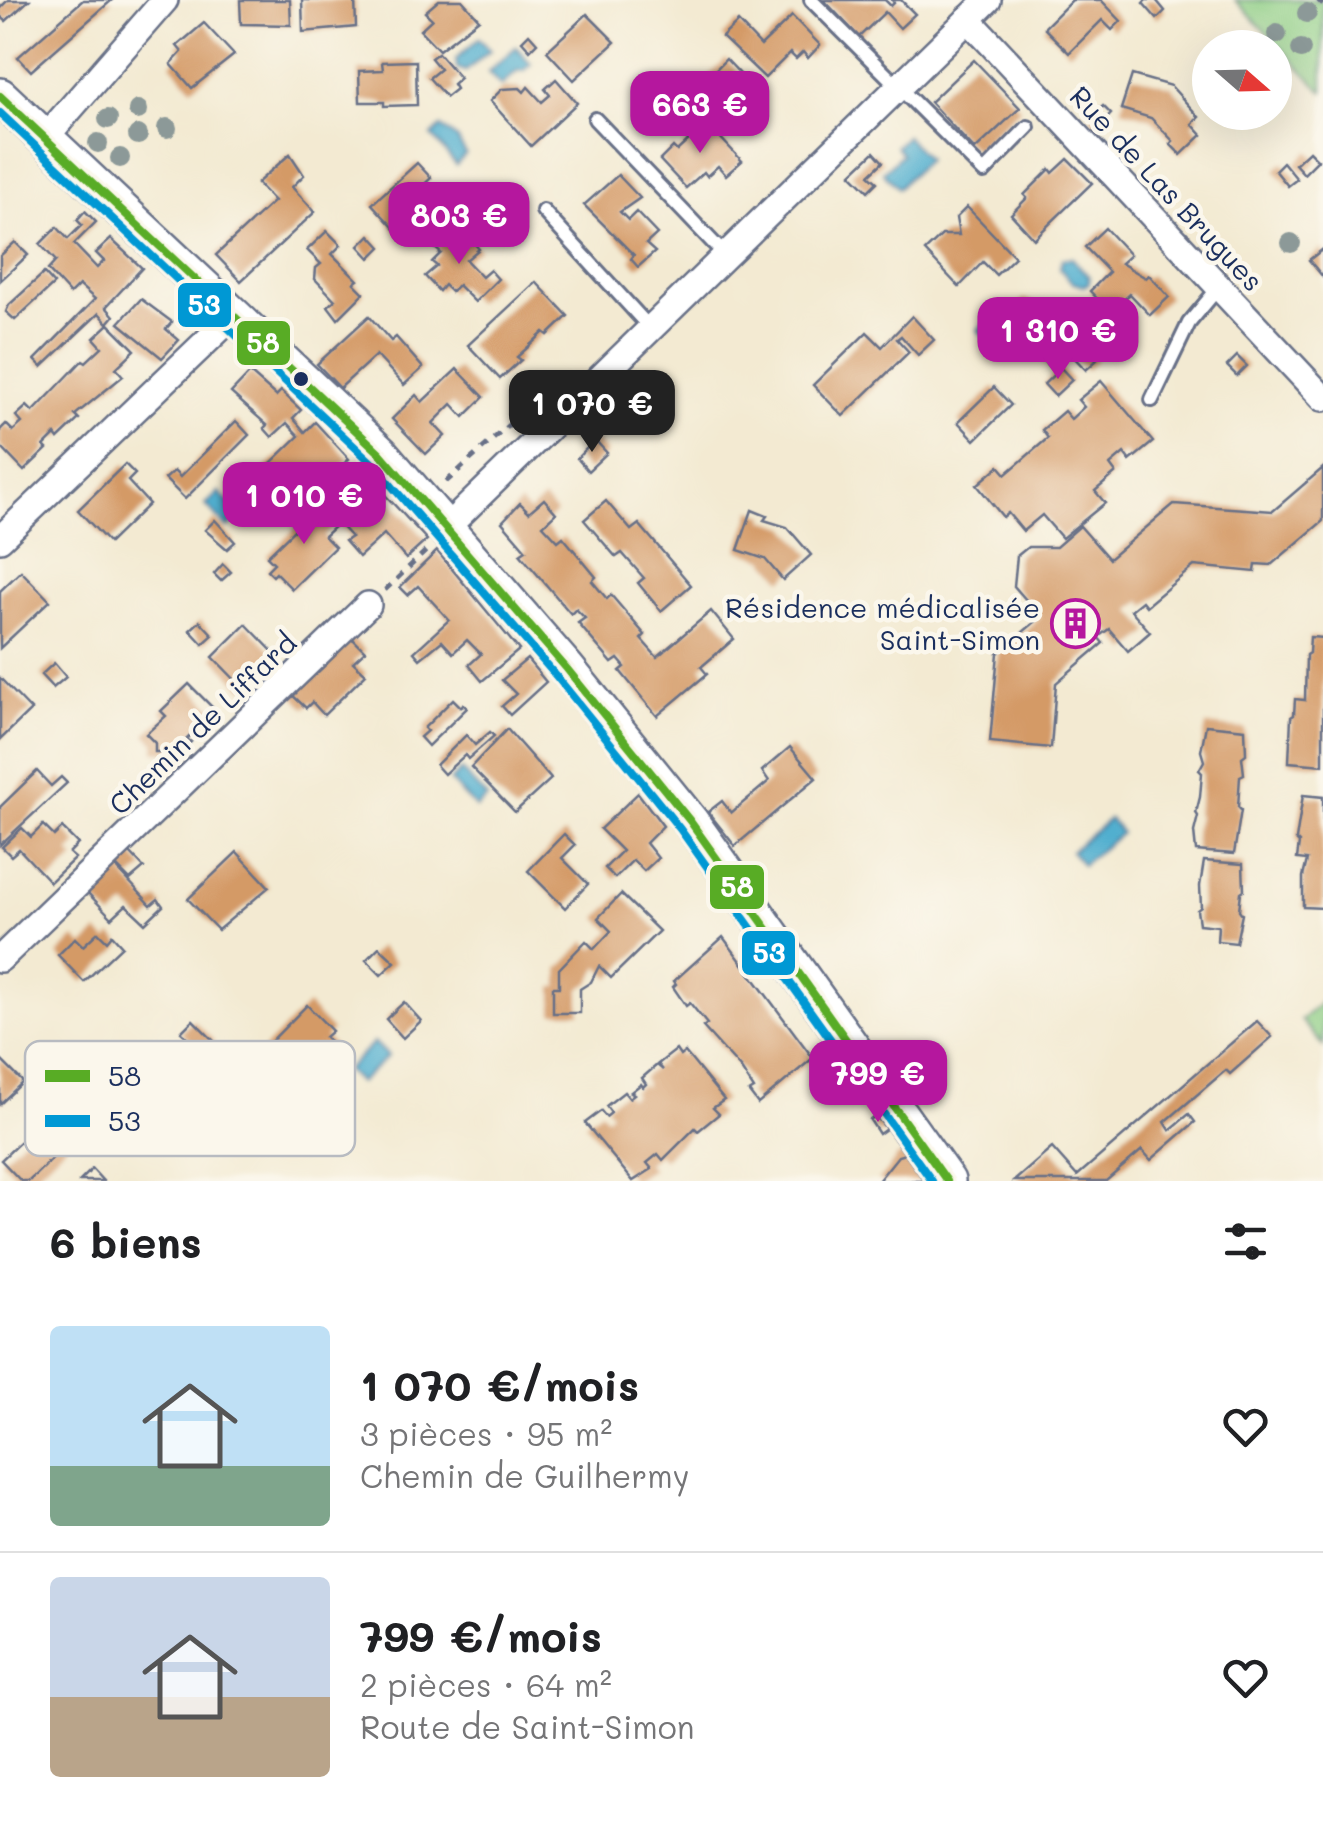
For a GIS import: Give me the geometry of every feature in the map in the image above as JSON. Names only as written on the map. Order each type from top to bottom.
[{"type":"main road","points":[[0,96],[344,416],[445,529],[567,669],[690,820],[947,1181]]},
{"type":"street","points":[[44,139],[165,0]]},
{"type":"street","points":[[445,529],[988,0]]},
{"type":"street","name":"Rue de Las Brugues","points":[[968,19],[1323,398]]},
{"type":"street","points":[[0,538],[234,315]]},
{"type":"street","name":"Chemin de Liffard","points":[[0,959],[368,605]]},
{"type":"lane","points":[[811,0],[984,172],[1028,126]]},
{"type":"lane","points":[[595,119],[726,254]]},
{"type":"lane","points":[[544,211],[650,328]]},
{"type":"lane","points":[[1152,400],[1189,323],[1219,287]]},
{"type":"path","points":[[368,605],[445,529]]},
{"type":"green space","points":[[1235,0],[1323,0],[1323,92],[1292,60],[1292,30],[1264,30]]},
{"type":"green space","points":[[1323,1001],[1323,1046],[1301,1020]]},
{"type":"water","points":[[479,38],[490,50],[466,71],[457,68],[456,59]]},
{"type":"water","points":[[516,47],[531,64],[501,86],[488,72]]},
{"type":"water","points":[[441,127],[456,138],[466,154],[456,165],[432,136]]},
{"type":"water","points":[[906,136],[927,159],[898,188],[883,172],[902,154],[896,146]]},
{"type":"water","points":[[1072,258],[1089,277],[1084,286],[1073,283],[1060,269],[1062,259]]},
{"type":"water","points":[[990,319],[1016,349],[1007,357],[978,330]]},
{"type":"water","points":[[219,492],[233,508],[238,504],[245,511],[228,528],[206,505]]},
{"type":"water","points":[[461,770],[487,798],[476,808],[450,781]]},
{"type":"water","points":[[1109,819],[1121,833],[1082,865],[1071,851]]},
{"type":"water","points":[[374,1042],[388,1056],[359,1083],[355,1079],[355,1061]]},
{"type":"building","points":[[8,0],[29,0],[6,21],[0,16],[0,8]]},
{"type":"building","points":[[83,0],[112,0],[31,71],[18,57]]},
{"type":"building","points":[[240,0],[290,0],[291,25],[241,24]]},
{"type":"building","points":[[302,0],[355,0],[356,27],[303,32]]},
{"type":"building","points":[[439,0],[462,0],[479,19],[439,50],[420,30],[432,19],[425,12]]},
{"type":"building","points":[[824,0],[885,0],[891,6],[892,0],[901,0],[915,14],[900,28],[885,12],[859,37]]},
{"type":"building","points":[[1072,0],[1101,0],[1121,21],[1112,30],[1102,20],[1069,53],[1044,28]]},
{"type":"building","points":[[1156,0],[1165,11],[1157,19],[1143,3]]},
{"type":"building","points":[[587,14],[615,42],[574,80],[547,51]]},
{"type":"building","points":[[792,16],[820,45],[808,58],[803,52],[796,59],[790,53],[765,78],[722,37],[738,22],[761,46]]},
{"type":"building","points":[[204,23],[234,55],[192,88],[171,64],[182,52],[177,46]]},
{"type":"building","points":[[529,34],[537,43],[530,50],[522,41]]},
{"type":"building","points":[[438,53],[460,78],[453,84],[456,89],[446,97],[429,78],[440,69],[431,58]]},
{"type":"building","points":[[726,59],[760,95],[736,118],[702,83]]},
{"type":"building","points":[[974,60],[1020,108],[975,150],[930,102]]},
{"type":"building","points":[[416,61],[417,105],[360,102],[359,71],[383,70],[382,62]]},
{"type":"building","points":[[1132,75],[1171,86],[1192,109],[1192,130],[1202,135],[1181,155],[1151,118],[1121,109]]},
{"type":"building","points":[[556,79],[577,103],[531,146],[490,101],[502,89],[520,88],[524,92],[528,87],[542,102],[550,95],[545,89]]},
{"type":"building","points":[[1103,106],[1111,114],[1099,127],[1090,118]]},
{"type":"building","points":[[703,119],[742,161],[726,175],[718,166],[707,176],[704,172],[686,188],[660,160],[692,137],[688,134]]},
{"type":"building","points":[[1309,151],[1318,160],[1304,174],[1295,164]]},
{"type":"building","points":[[874,152],[883,162],[869,175],[877,182],[868,191],[851,174]]},
{"type":"building","points":[[290,154],[304,175],[292,187],[315,212],[241,281],[216,255],[274,201],[257,183]]},
{"type":"building","points":[[1068,159],[1092,183],[1034,239],[1011,214],[1050,169],[1053,173]]},
{"type":"building","points":[[1283,162],[1297,179],[1288,186],[1275,170]]},
{"type":"building","points":[[417,163],[431,178],[413,195],[424,208],[433,200],[442,209],[405,240],[372,204]]},
{"type":"building","points":[[618,175],[640,198],[620,212],[628,220],[636,212],[657,234],[646,244],[655,252],[638,267],[631,259],[634,255],[584,205]]},
{"type":"building","points":[[967,207],[1015,257],[996,275],[983,262],[959,287],[925,251],[942,235],[959,235],[956,218]]},
{"type":"building","points":[[85,211],[96,222],[74,244],[97,268],[104,261],[96,253],[111,239],[142,268],[106,307],[114,316],[108,323],[99,313],[42,367],[35,360],[95,299],[79,285],[70,294],[48,270],[56,261],[40,244],[57,227],[68,239],[82,225],[77,220]]},
{"type":"building","points":[[460,227],[479,249],[466,260],[482,277],[490,270],[498,279],[475,302],[458,285],[451,292],[444,285],[439,291],[425,276],[437,266],[432,262],[441,253],[436,249]]},
{"type":"building","points":[[1105,228],[1130,255],[1121,263],[1146,278],[1149,275],[1169,297],[1150,315],[1130,294],[1110,312],[1090,291],[1109,272],[1085,247]]},
{"type":"building","points":[[327,231],[341,245],[332,254],[358,280],[354,283],[364,293],[338,319],[328,306],[335,300],[315,279],[316,268],[321,264],[307,250]]},
{"type":"building","points":[[370,235],[381,247],[370,258],[359,246]]},
{"type":"building","points":[[15,242],[28,255],[0,281],[0,256]]},
{"type":"building","points":[[1323,249],[1323,277],[1309,260]]},
{"type":"building","points":[[44,273],[54,284],[15,320],[6,312],[9,305]]},
{"type":"building","points":[[536,282],[568,316],[517,357],[521,360],[500,379],[468,345]]},
{"type":"building","points":[[141,299],[172,322],[166,329],[179,340],[162,358],[119,323]]},
{"type":"building","points":[[1024,299],[1047,312],[1050,310],[1058,318],[1075,301],[1091,319],[1074,335],[1097,360],[1086,370],[1068,351],[1050,368],[1037,354],[1040,351],[1006,316]]},
{"type":"building","points":[[369,316],[391,341],[396,337],[423,368],[404,385],[376,355],[340,388],[317,364]]},
{"type":"building","points":[[912,316],[934,340],[918,355],[901,336],[897,339],[909,352],[843,416],[813,385],[867,332],[882,347]]},
{"type":"building","points":[[109,324],[135,350],[116,368],[123,376],[75,415],[79,419],[58,439],[55,435],[44,446],[47,449],[24,471],[0,446],[0,430],[6,424],[13,431],[22,423],[16,416],[27,406],[33,412],[83,360],[86,362],[102,347],[94,338]]},
{"type":"building","points":[[1237,356],[1247,366],[1237,376],[1227,366]]},
{"type":"building","points":[[1061,368],[1072,380],[1055,396],[1044,384]]},
{"type":"building","points":[[457,369],[484,397],[464,417],[452,404],[433,423],[445,436],[426,454],[392,419],[416,395],[422,402]]},
{"type":"building","points":[[250,373],[276,396],[281,391],[301,410],[293,418],[305,432],[315,422],[349,459],[311,495],[301,485],[269,517],[244,489],[299,436],[287,423],[272,437],[264,428],[267,425],[231,393]]},
{"type":"building","points":[[1101,381],[1153,442],[1130,461],[1124,453],[1110,465],[1116,473],[1095,491],[1105,503],[1062,538],[1042,515],[1023,531],[1008,513],[1003,517],[977,485],[999,466],[1006,474],[1048,438],[1042,430],[1064,411],[1071,419],[1084,407],[1078,400]]},
{"type":"building","points":[[994,387],[1011,405],[975,440],[958,422]]},
{"type":"building","points":[[236,421],[249,435],[185,499],[165,479],[174,471],[180,477]]},
{"type":"building","points":[[595,440],[607,453],[588,471],[577,458]]},
{"type":"building","points":[[125,464],[135,474],[128,481],[149,504],[109,543],[78,510]]},
{"type":"building","name":"Résidence médicalisée Saint-Simon","points":[[1323,468],[1323,521],[1271,565],[1256,564],[1255,572],[1194,566],[1146,606],[1142,601],[1131,610],[1150,632],[1128,651],[1109,629],[1098,637],[1103,643],[1056,683],[1051,748],[990,742],[998,653],[1041,617],[1014,586],[1017,556],[1028,547],[1056,547],[1080,526],[1109,559],[1174,504],[1273,511]]},
{"type":"building","points":[[376,485],[427,540],[406,559],[384,534],[359,557],[345,541],[351,537],[336,521]]},
{"type":"building","points":[[544,499],[556,513],[543,525],[558,541],[563,537],[596,577],[592,581],[607,599],[611,595],[645,635],[641,639],[657,657],[711,611],[734,639],[701,667],[707,674],[657,716],[620,671],[625,667],[618,659],[612,663],[578,623],[585,618],[576,609],[571,614],[520,554],[526,550],[502,522],[520,503],[529,512]]},
{"type":"building","points":[[325,500],[335,509],[329,514],[335,526],[324,536],[335,547],[292,589],[276,573],[273,576],[267,570],[274,563],[267,556]]},
{"type":"building","points":[[606,501],[631,530],[639,524],[691,585],[661,611],[638,583],[644,578],[622,553],[616,557],[584,520]]},
{"type":"building","points":[[752,510],[767,516],[764,520],[787,527],[811,555],[783,580],[765,559],[738,550]]},
{"type":"building","points":[[215,520],[235,542],[227,549],[205,530]]},
{"type":"building","points":[[437,551],[519,650],[482,681],[469,665],[481,654],[467,640],[453,653],[442,641],[420,659],[414,652],[449,620],[418,586],[408,595],[400,587]]},
{"type":"building","points":[[223,564],[231,572],[221,581],[214,574]]},
{"type":"building","points":[[21,571],[50,601],[0,648],[0,591]]},
{"type":"building","points":[[200,621],[213,635],[203,644],[190,630]]},
{"type":"building","points":[[246,624],[274,653],[259,667],[263,671],[244,689],[213,657]]},
{"type":"building","points":[[349,635],[365,651],[353,662],[366,674],[324,715],[312,702],[306,708],[290,693]]},
{"type":"building","points":[[1310,637],[1323,638],[1323,765],[1289,762],[1295,699],[1305,700]]},
{"type":"building","points":[[527,659],[546,682],[510,715],[502,706],[516,694],[502,680]]},
{"type":"building","points":[[54,663],[66,677],[53,688],[41,675]]},
{"type":"building","points":[[0,678],[31,710],[0,740]]},
{"type":"building","points":[[189,684],[216,711],[187,739],[191,742],[173,760],[164,752],[155,752],[155,743],[146,734],[166,716],[161,711]]},
{"type":"building","points":[[453,699],[467,708],[428,746],[420,737],[427,731],[424,728]]},
{"type":"building","points":[[1206,725],[1245,729],[1246,754],[1242,757],[1244,774],[1240,776],[1241,810],[1234,854],[1196,851],[1194,832]]},
{"type":"building","points":[[507,729],[551,779],[515,812],[471,767]]},
{"type":"building","points":[[490,732],[494,736],[444,774],[436,765],[466,735],[475,745]]},
{"type":"building","points":[[790,747],[816,778],[735,846],[708,812],[722,801],[731,813],[769,781],[762,771]]},
{"type":"building","points":[[37,771],[51,786],[61,777],[67,783],[0,845],[0,807]]},
{"type":"building","points":[[638,793],[663,826],[646,843],[658,858],[644,871],[633,860],[615,878],[605,868],[622,851],[600,829]]},
{"type":"building","points":[[1303,795],[1323,797],[1323,908],[1303,907],[1307,860],[1297,859],[1296,840]]},
{"type":"building","points":[[43,825],[54,836],[62,828],[78,844],[69,853],[75,858],[50,882],[19,849],[11,856],[2,847],[22,828],[31,837]]},
{"type":"building","points":[[564,834],[575,845],[562,858],[588,884],[565,908],[528,871]]},
{"type":"building","points":[[129,852],[144,868],[130,880],[115,865]]},
{"type":"building","points":[[237,852],[269,887],[218,930],[188,899]]},
{"type":"building","points":[[1204,861],[1243,864],[1244,890],[1239,910],[1242,914],[1236,943],[1217,941],[1218,926],[1199,924],[1197,910],[1201,907]]},
{"type":"building","points":[[113,864],[151,905],[158,899],[163,906],[145,923],[126,905],[112,918],[86,891]]},
{"type":"building","points":[[621,894],[659,931],[611,978],[599,966],[591,982],[580,989],[580,1013],[553,1013],[553,987],[559,987],[559,969],[586,941],[594,949],[611,931],[598,918]]},
{"type":"building","points":[[98,932],[107,941],[112,935],[122,946],[84,982],[58,955],[75,938],[83,946]]},
{"type":"building","points":[[723,937],[813,1058],[758,1104],[741,1069],[673,987],[674,981]]},
{"type":"building","points":[[379,947],[395,962],[381,975],[366,960]]},
{"type":"building","points":[[404,1002],[421,1021],[403,1038],[386,1019]]},
{"type":"building","points":[[307,1005],[332,1031],[325,1037],[329,1041],[272,1041]]},
{"type":"building","points":[[193,1020],[214,1041],[187,1041],[181,1032]]},
{"type":"building","points":[[1257,1021],[1272,1037],[1165,1122],[1170,1130],[1189,1114],[1195,1122],[1151,1160],[1142,1150],[1106,1181],[1014,1181],[1052,1148],[1077,1176]]},
{"type":"building","points":[[676,1050],[680,1056],[685,1052],[724,1100],[713,1108],[719,1114],[698,1131],[695,1128],[663,1160],[658,1154],[647,1163],[652,1169],[633,1181],[585,1123],[601,1111],[606,1117],[611,1113],[606,1106],[624,1092],[629,1098],[641,1084],[643,1087],[646,1084],[642,1078],[657,1065],[663,1070],[658,1064]]},
{"type":"building","points":[[0,1059],[23,1082],[0,1104]]},
{"type":"building","points":[[876,1116],[886,1129],[879,1134],[870,1120]]},
{"type":"building","points":[[25,1137],[25,1156],[55,1156],[29,1181],[21,1181],[1,1160]]},
{"type":"building","points":[[905,1154],[925,1181],[878,1181],[898,1156]]},
{"type":"building","points":[[92,1169],[103,1181],[80,1181]]},
{"type":"transit line","name":"58","points":[[0,96],[381,454],[567,669],[690,821],[947,1181]]},
{"type":"transit line","name":"53","points":[[0,113],[372,463],[557,677],[680,829],[932,1181]]},
{"type":"place","name":"Résidence médicalisée Saint-Simon","points":[[1075,623]]}]
